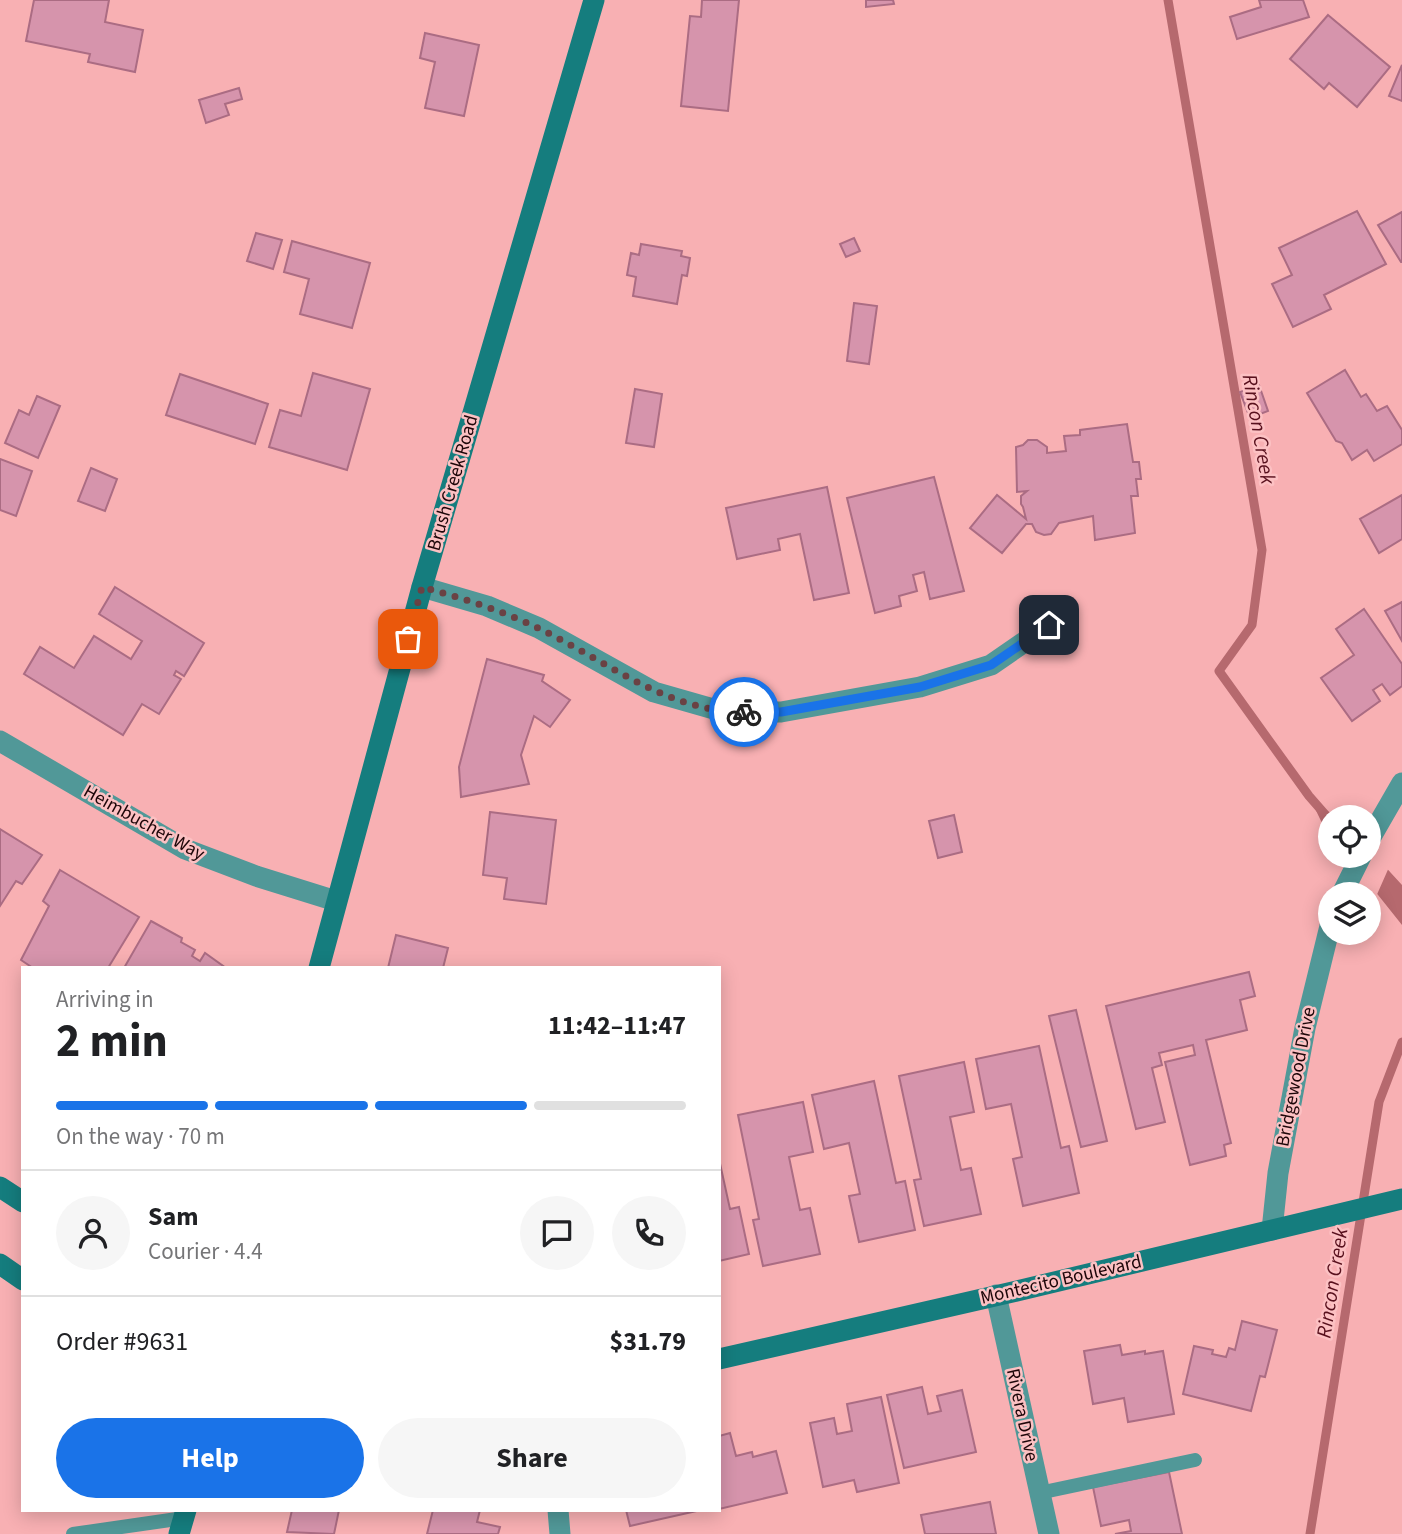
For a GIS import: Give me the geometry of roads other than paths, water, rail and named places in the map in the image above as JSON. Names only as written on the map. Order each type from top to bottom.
[{"type":"street","name":"Brush Creek Road","points":[[319,966],[422,587],[594,0]]},
{"type":"street","points":[[422,587],[487,607],[539,628],[654,692],[724,712],[781,712],[920,687],[991,665],[1049,625]]},
{"type":"street","name":"Heimbucher Way","points":[[0,741],[185,849],[256,877],[336,901]]},
{"type":"street","points":[[1381,816],[1402,783]]},
{"type":"street","name":"Bridgewood Drive","points":[[1272,1230],[1278,1173],[1305,1028],[1325,945]]},
{"type":"street","points":[[0,1187],[21,1201]]},
{"type":"street","name":"Montecito Boulevard","points":[[721,1359],[1402,1199]]},
{"type":"street","points":[[0,1264],[21,1279]]},
{"type":"street","name":"Rivera Drive","points":[[996,1296],[1049,1534]]},
{"type":"street","points":[[558,1512],[560,1534]]},
{"type":"lane","points":[[1039,1493],[1195,1460]]},
{"type":"lane","points":[[73,1534],[183,1521]]},
{"type":"waterway","name":"Rincon Creek","points":[[1168,0],[1262,550],[1252,625],[1219,671],[1318,806]]},
{"type":"waterway","name":"Rincon Creek","points":[[1310,1534],[1379,1102],[1402,1042]]}]
